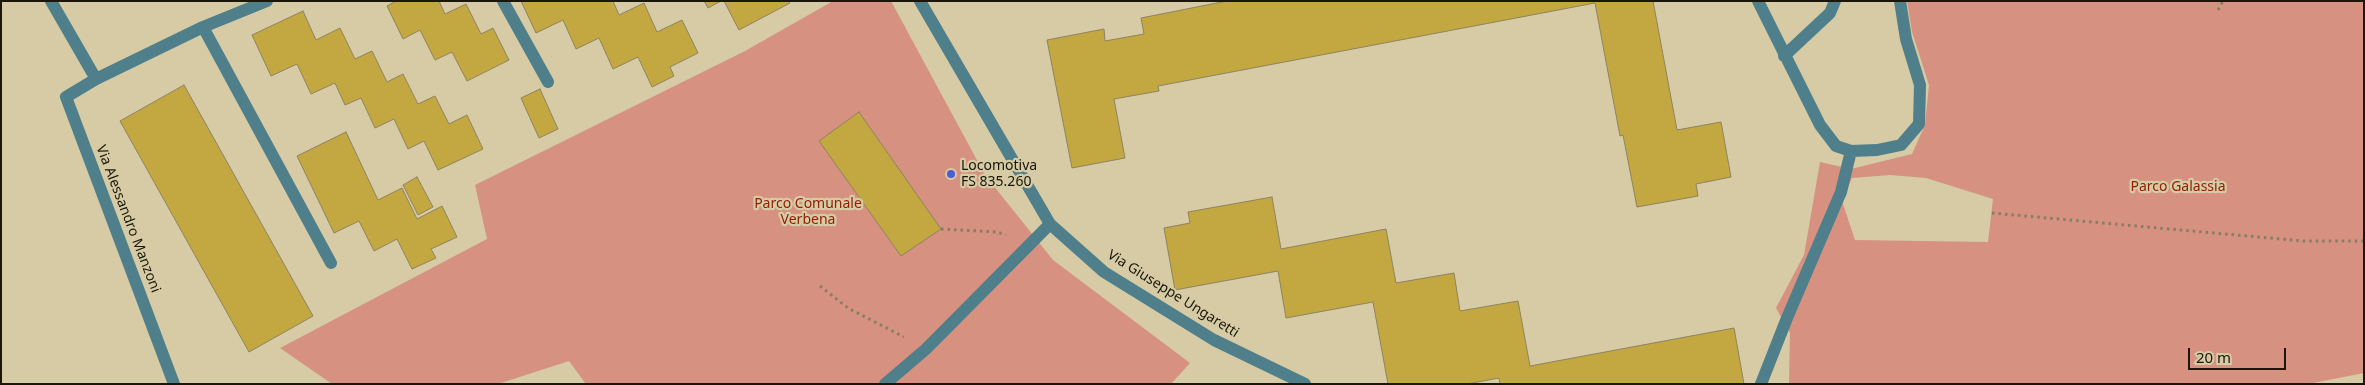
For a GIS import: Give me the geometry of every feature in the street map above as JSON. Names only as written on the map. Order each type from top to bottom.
[{"type":"street","points":[[51,1],[96,79]]},
{"type":"street","name":"Via Alessandro Manzoni","points":[[174,384],[66,97],[96,79],[203,27],[267,1]]},
{"type":"street","points":[[503,1],[548,82]]},
{"type":"street","name":"Via Giuseppe Ungaretti","points":[[920,1],[1050,224],[1104,272],[1214,340],[1305,384]]},
{"type":"street","points":[[1758,1],[1820,126],[1836,146],[1851,151],[1877,150],[1901,145],[1919,124],[1920,85],[1906,39],[1900,1]]},
{"type":"street","points":[[1784,56],[1832,7],[1823,1]]},
{"type":"street","points":[[203,27],[331,263]]},
{"type":"street","points":[[1761,384],[1841,192],[1851,151]]},
{"type":"street","points":[[885,384],[926,349],[1050,224]]},
{"type":"path","points":[[2218,10],[2223,1]]},
{"type":"path","points":[[1992,213],[2303,242],[2364,241]]},
{"type":"path","points":[[941,229],[997,232],[1030,245]]},
{"type":"path","points":[[820,286],[848,308],[926,349]]},
{"type":"green space","name":"Parco Comunale Verbena","points":[[833,1],[891,1],[985,175],[1053,260],[1190,363],[1171,384],[586,384],[569,361],[498,384],[332,384],[280,348],[487,239],[475,185],[745,51]]},
{"type":"green space","name":"Parco Galassia","points":[[1907,1],[2364,1],[2364,373],[2308,384],[1789,384],[1790,333],[1776,308],[1804,255],[1820,162],[1851,169],[1912,154],[1925,125],[1929,85],[1912,32]],"holes":[[[1890,175],[1926,178],[1993,199],[1988,242],[1855,240],[1842,201],[1852,178]]]},
{"type":"building","points":[[396,1],[439,1],[445,14],[466,4],[481,34],[493,28],[509,60],[467,81],[452,52],[435,60],[420,30],[403,39],[387,6]]},
{"type":"building","points":[[521,1],[613,1],[619,15],[644,3],[657,32],[682,20],[698,53],[670,67],[674,76],[652,87],[638,57],[613,69],[599,38],[576,49],[563,20],[536,33]]},
{"type":"building","points":[[704,1],[721,1],[708,8]]},
{"type":"building","points":[[724,1],[788,1],[790,3],[739,30]]},
{"type":"building","points":[[1227,1],[1653,1],[1677,130],[1721,122],[1731,177],[1696,184],[1698,196],[1637,207],[1623,135],[1620,136],[1595,3],[1158,86],[1159,91],[1114,99],[1125,158],[1072,168],[1047,40],[1104,29],[1105,41],[1144,34],[1141,18]]},
{"type":"building","points":[[303,11],[316,40],[340,28],[355,59],[372,51],[387,82],[403,74],[418,104],[435,96],[449,124],[467,115],[483,149],[438,170],[424,141],[408,149],[394,119],[375,128],[361,98],[345,105],[335,83],[311,94],[297,64],[271,76],[252,35]]},
{"type":"building","points":[[184,85],[313,316],[249,352],[120,121]]},
{"type":"building","points":[[540,89],[558,129],[539,138],[521,98]]},
{"type":"building","points":[[859,112],[941,229],[901,256],[819,141]]},
{"type":"building","points":[[346,132],[378,200],[402,188],[417,219],[442,206],[457,237],[431,249],[436,258],[412,269],[397,239],[374,251],[359,221],[334,233],[297,156]]},
{"type":"building","points":[[417,177],[433,207],[418,215],[403,185]]},
{"type":"building","points":[[1272,197],[1281,249],[1386,229],[1396,283],[1454,273],[1460,311],[1518,301],[1530,366],[1734,328],[1744,384],[1500,384],[1499,378],[1467,384],[1388,384],[1373,302],[1286,318],[1278,271],[1175,290],[1164,228],[1190,223],[1188,212]]},
{"type":"place","name":"Locomotiva FS 835.260","points":[[951,174]]}]
